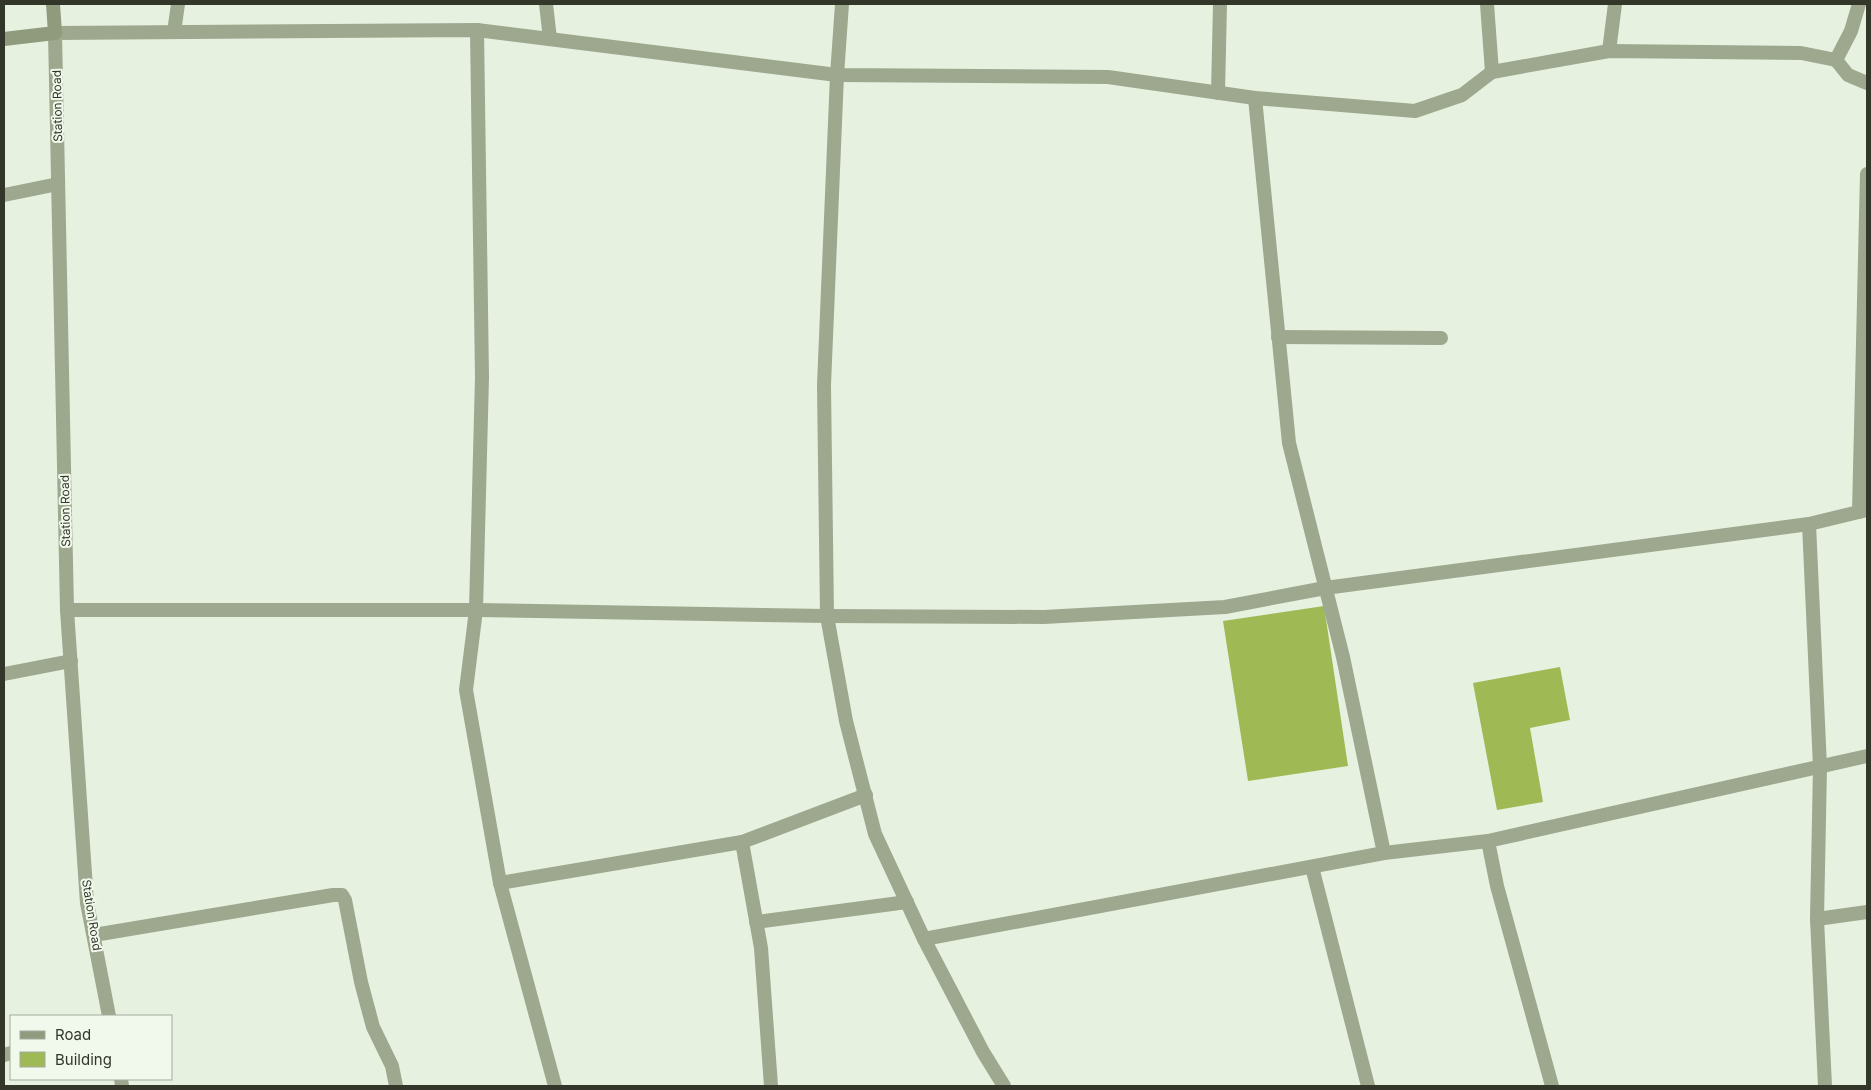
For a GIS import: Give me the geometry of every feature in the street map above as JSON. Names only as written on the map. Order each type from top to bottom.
[{"type":"main road","name":"Station Road","points":[[53,4],[56,33]]},
{"type":"main road","points":[[4,39],[56,33]]},
{"type":"street","points":[[174,32],[178,4]]},
{"type":"street","points":[[546,4],[550,39]]},
{"type":"street","points":[[842,4],[837,75],[824,385],[827,616],[846,721],[876,834],[924,939],[983,1052],[1004,1086]]},
{"type":"street","points":[[1218,93],[1220,4]]},
{"type":"street","points":[[1487,4],[1492,72]]},
{"type":"street","points":[[1609,51],[1615,4]]},
{"type":"street","points":[[1836,60],[1851,31],[1859,4]]},
{"type":"street","points":[[56,33],[477,30],[837,75],[1108,77],[1255,98],[1416,111],[1462,95],[1492,72],[1609,51],[1801,53],[1836,60],[1848,75],[1867,83]]},
{"type":"street","points":[[477,30],[482,377],[476,610],[466,690],[500,883],[555,1086]]},
{"type":"street","name":"Station Road","points":[[56,33],[67,610],[87,903],[109,1015]]},
{"type":"street","points":[[1255,98],[1289,443],[1343,657],[1384,853]]},
{"type":"street","points":[[67,610],[476,610],[827,616],[1063,616],[1225,607],[1325,588],[1809,524],[1863,511],[1867,174]]},
{"type":"street","points":[[4,195],[58,184]]},
{"type":"street","points":[[1278,337],[1441,338]]},
{"type":"street","points":[[1809,524],[1820,766],[1817,919],[1825,1086]]},
{"type":"street","points":[[4,674],[71,661]]},
{"type":"street","points":[[924,939],[1384,853],[1488,841],[1867,756]]},
{"type":"street","points":[[500,883],[742,842],[866,795]]},
{"type":"street","points":[[1488,841],[1497,886],[1552,1086]]},
{"type":"street","points":[[742,842],[761,948],[771,1086]]},
{"type":"street","points":[[1312,867],[1368,1086]]},
{"type":"street","points":[[94,935],[342,895],[346,900],[363,991],[374,1027],[392,1066],[396,1086]]},
{"type":"street","points":[[756,922],[907,902]]},
{"type":"street","points":[[1817,919],[1867,912]]},
{"type":"building","points":[[1324,606],[1348,766],[1248,781],[1223,621]]},
{"type":"building","points":[[1560,667],[1570,720],[1530,728],[1543,802],[1497,810],[1473,683]]}]
